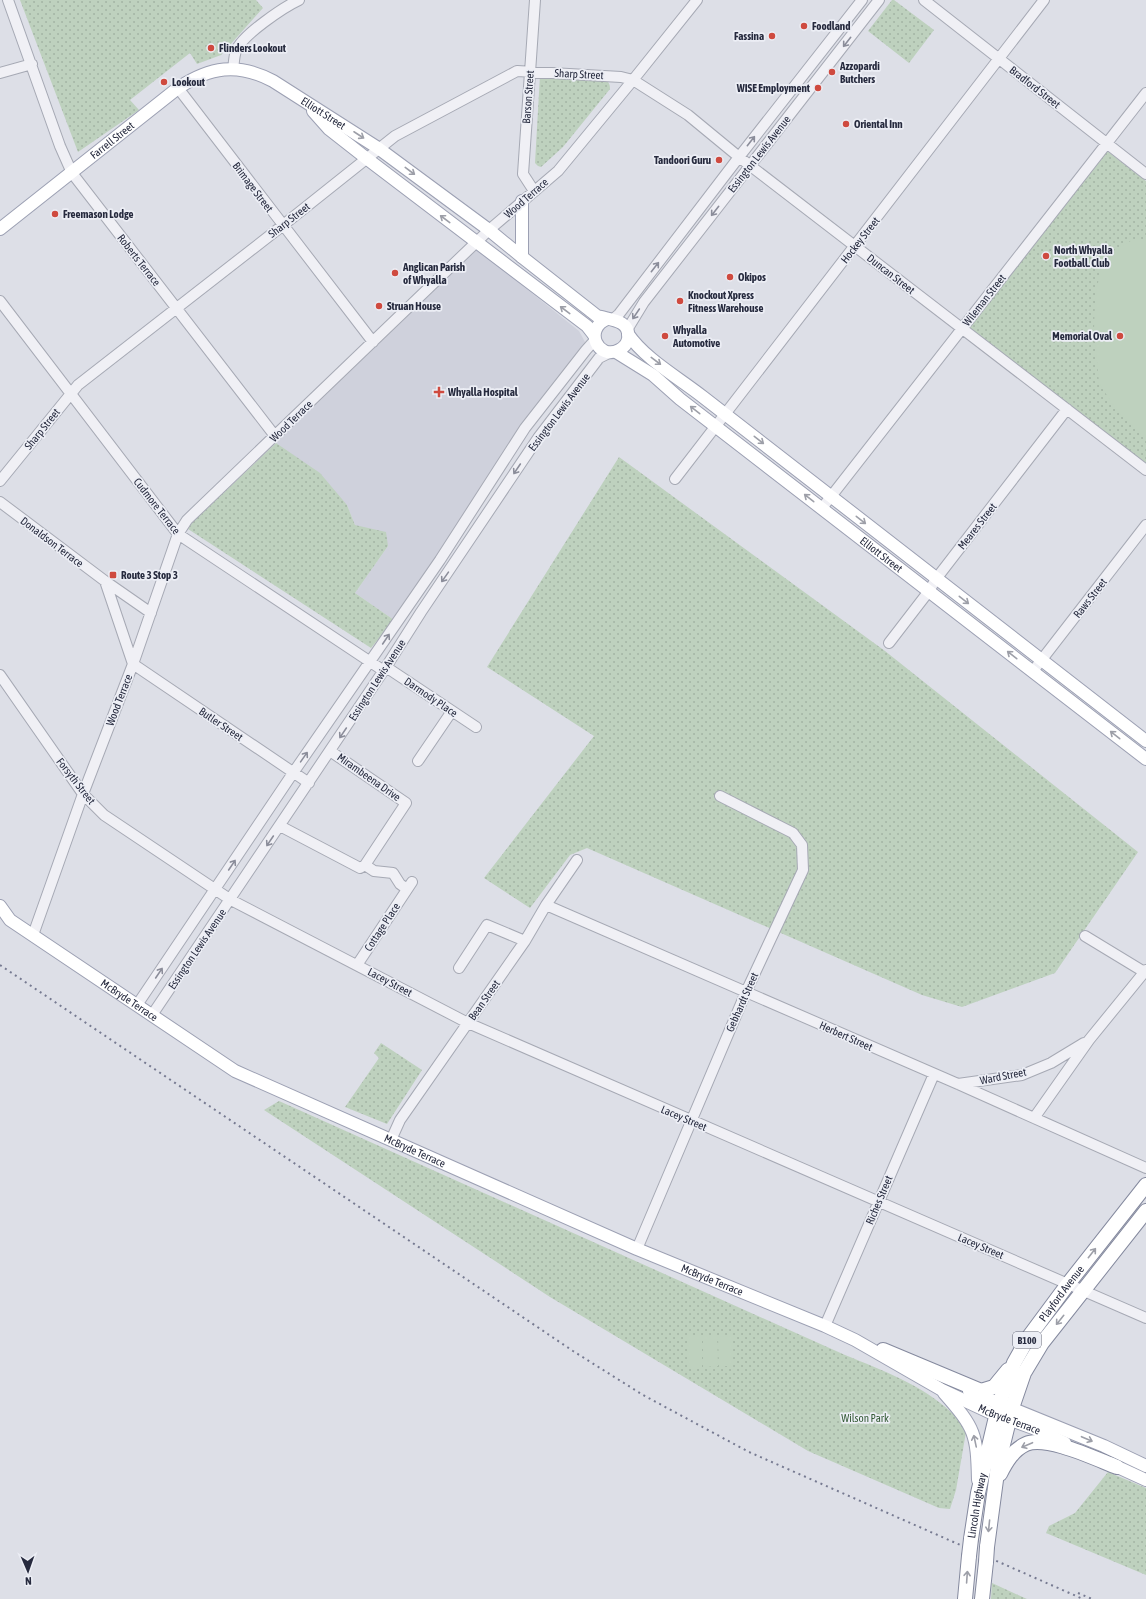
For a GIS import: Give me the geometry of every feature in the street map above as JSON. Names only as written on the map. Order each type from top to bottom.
[{"type":"highway","name":"Playford Avenue","points":[[1004,1411],[1014,1363],[1028,1338],[1068,1284],[1146,1185]]},
{"type":"highway","name":"Playford Avenue","points":[[1004,1411],[1037,1350],[1146,1211]]},
{"type":"highway","points":[[883,1350],[981,1391],[994,1387],[1014,1363]]},
{"type":"highway","name":"Lincoln Highway","points":[[965,1599],[971,1539],[978,1494],[1004,1411]]},
{"type":"highway","name":"Lincoln Highway","points":[[982,1599],[1004,1411]]},
{"type":"highway","points":[[993,1501],[999,1476],[1007,1461],[1016,1451],[1027,1444],[1041,1441],[1117,1467]]},
{"type":"main road","name":"Farrell Street","points":[[0,229],[178,88],[209,72],[220,69],[233,69],[259,74],[303,100]]},
{"type":"main road","name":"Elliott Street","points":[[303,100],[378,148],[489,230],[522,258],[597,316],[610,319]]},
{"type":"main road","name":"Elliott Street","points":[[303,100],[330,129],[476,243],[587,326],[595,337]]},
{"type":"main road","points":[[522,201],[522,258]]},
{"type":"main road","points":[[610,319],[622,323],[627,332],[625,345],[613,352],[601,349],[595,337],[598,325],[610,319]]},
{"type":"main road","name":"Elliott Street","points":[[627,332],[634,343],[646,354],[1146,741]]},
{"type":"main road","name":"Elliott Street","points":[[613,352],[653,376],[716,427],[1033,672],[1145,755]]},
{"type":"main road","points":[[0,906],[5,917]]},
{"type":"main road","name":"McBryde Terrace","points":[[5,917],[235,1071],[637,1249],[825,1326],[855,1340],[942,1390],[1066,1430],[1146,1466]]},
{"type":"main road","name":"McBryde Terrace","points":[[855,1340],[883,1350],[1004,1411],[1033,1428],[1146,1480]]},
{"type":"main road","points":[[1037,1350],[1021,1390],[1021,1398],[1024,1404],[1032,1411],[1066,1430]]},
{"type":"main road","points":[[942,1390],[964,1417],[972,1430],[977,1450],[978,1494]]},
{"type":"main road","points":[[1104,1446],[1116,1458],[1136,1467],[1133,1474]]},
{"type":"street","name":"Roberts Terrace","points":[[8,0],[60,146],[72,173],[276,436]]},
{"type":"street","points":[[233,69],[235,51],[240,42],[279,12],[299,0]]},
{"type":"street","name":"Barson Street","points":[[534,191],[523,174],[535,0]]},
{"type":"street","name":"Wood Terrace","points":[[32,935],[83,794],[133,664],[178,534],[187,520],[489,230],[558,171],[697,0]]},
{"type":"street","name":"Essington Lewis Avenue","points":[[610,319],[619,314],[862,0]]},
{"type":"street","name":"Essington Lewis Avenue","points":[[627,332],[644,302],[879,0]]},
{"type":"street","name":"Bradford Street","points":[[924,0],[1146,174]]},
{"type":"street","name":"Hockey Street","points":[[675,479],[1044,0]]},
{"type":"street","points":[[0,73],[32,64]]},
{"type":"street","name":"Sharp Street","points":[[0,481],[78,385],[395,136],[517,71],[621,77],[633,80]]},
{"type":"street","name":"Duncan Street","points":[[633,80],[688,115],[739,157],[1146,470]]},
{"type":"street","name":"Brimage Street","points":[[178,88],[282,226],[373,342]]},
{"type":"street","name":"Wileman Street","points":[[822,508],[1146,92]]},
{"type":"street","name":"Cudmore Terrace","points":[[0,301],[178,534],[370,662],[385,669]]},
{"type":"street","name":"Essington Lewis Avenue","points":[[137,1005],[442,555],[525,428],[595,337]]},
{"type":"street","name":"Essington Lewis Avenue","points":[[152,1015],[231,900],[538,438],[600,358],[613,352]]},
{"type":"street","name":"Meares Street","points":[[889,643],[929,591],[936,578],[1067,409]]},
{"type":"street","name":"Donaldson Terrace","points":[[0,502],[105,581],[151,613]]},
{"type":"street","name":"Raws Street","points":[[1033,672],[1146,525]]},
{"type":"street","points":[[105,581],[133,664]]},
{"type":"street","name":"Butler Street","points":[[133,664],[309,783]]},
{"type":"street","name":"Darmody Place","points":[[385,669],[476,727]]},
{"type":"street","name":"Forsyth Street","points":[[0,675],[83,794],[104,815],[231,900]]},
{"type":"street","points":[[418,761],[452,711]]},
{"type":"street","name":"Mirambeena Drive","points":[[330,751],[406,803],[365,864]]},
{"type":"street","name":"Gebhardt Street","points":[[637,1249],[746,992],[803,870],[802,845],[793,833],[720,796]]},
{"type":"street","points":[[280,826],[360,868],[365,864]]},
{"type":"street","name":"Bean Street","points":[[391,1140],[400,1120],[526,941],[546,905],[577,860]]},
{"type":"street","name":"Cottage Place","points":[[357,965],[409,885],[400,884],[393,873],[374,871],[365,864]]},
{"type":"street","name":"Lacey Street","points":[[231,900],[468,1023],[1146,1318]]},
{"type":"street","name":"Herbert Street","points":[[546,905],[958,1084],[1146,1168]]},
{"type":"street","points":[[459,968],[487,925],[526,941]]},
{"type":"street","points":[[1085,936],[1146,971]]},
{"type":"street","name":"Ward Street","points":[[1034,1118],[1089,1040],[1146,971]]},
{"type":"street","name":"Ward Street","points":[[958,1084],[1022,1074],[1051,1064],[1089,1040]]},
{"type":"street","name":"Riches Street","points":[[825,1326],[934,1074]]},
{"type":"shaded area","name":"Whyalla Hospital","points":[[477,249],[579,331],[585,342],[583,348],[516,436],[394,620],[355,593],[388,546],[355,525],[347,505],[276,443]]},
{"type":"green space","points":[[20,0],[256,0],[263,8],[221,55],[197,64],[190,53],[130,100],[139,110],[78,152]]},
{"type":"green space","points":[[892,0],[934,30],[909,63],[868,31]]},
{"type":"green space","points":[[540,75],[604,79],[610,86],[610,89],[563,147],[541,167],[535,163]]},
{"type":"green space","points":[[1107,151],[1146,181],[1146,466],[968,330]]},
{"type":"green space","name":"Memorial Oval","points":[[1134,239],[1146,239],[1146,436],[1141,434],[1117,411],[1099,383],[1094,329],[1095,302],[1101,264],[1110,253]]},
{"type":"green space","points":[[276,443],[320,473],[347,505],[355,525],[386,532],[388,546],[355,593],[394,620],[371,648],[188,529],[191,524]]},
{"type":"green space","points":[[619,457],[885,651],[1138,852],[1055,973],[962,1007],[922,995],[587,848],[570,855],[530,908],[484,878],[594,736],[487,667]]},
{"type":"green space","points":[[381,1043],[422,1070],[387,1124],[345,1107],[379,1058],[374,1053]]},
{"type":"green space","name":"Wilson Park","points":[[279,1101],[914,1386],[940,1402],[953,1414],[966,1432],[956,1490],[950,1509],[939,1508],[808,1451],[550,1297],[264,1110]]},
{"type":"green space","points":[[733,1336],[733,1366],[719,1366],[718,1337]]},
{"type":"green space","points":[[687,1337],[702,1337],[702,1367],[688,1367]]},
{"type":"green space","points":[[703,1337],[717,1337],[718,1366],[703,1367]]},
{"type":"green space","points":[[1108,1472],[1146,1488],[1146,1575],[1046,1533],[1049,1526],[1075,1513]]},
{"type":"green space","points":[[992,1583],[1027,1599],[991,1599]]},
{"type":"railway","points":[[0,965],[573,1351],[643,1395],[749,1452],[1083,1599]]},
{"type":"railway","points":[[1078,1593],[1092,1599]]},
{"type":"place","name":"Foodland","points":[[804,26]]},
{"type":"place","name":"Fassina","points":[[772,36]]},
{"type":"place","name":"Flinders Lookout","points":[[211,48]]},
{"type":"place","name":"Azzopardi Butchers","points":[[832,72]]},
{"type":"place","name":"Lookout","points":[[164,82]]},
{"type":"place","name":"WISE Employment","points":[[818,88]]},
{"type":"place","name":"Oriental Inn","points":[[846,124]]},
{"type":"place","name":"Tandoori Guru","points":[[719,160]]},
{"type":"place","name":"Freemason Lodge","points":[[55,214]]},
{"type":"place","name":"North Whyalla Football. Club","points":[[1046,256]]},
{"type":"place","name":"Anglican Parish of Whyalla","points":[[395,273]]},
{"type":"place","name":"Okipos","points":[[730,277]]},
{"type":"place","name":"Knockout Xpress Fitness Warehouse","points":[[680,301]]},
{"type":"place","name":"Struan House","points":[[379,306]]},
{"type":"place","name":"Whyalla Automotive","points":[[665,336]]},
{"type":"place","name":"Memorial Oval","points":[[1120,336]]},
{"type":"place","name":"Whyalla Hospital","points":[[439,392]]},
{"type":"place","name":"Route 3 Stop 3","points":[[113,575]]}]
